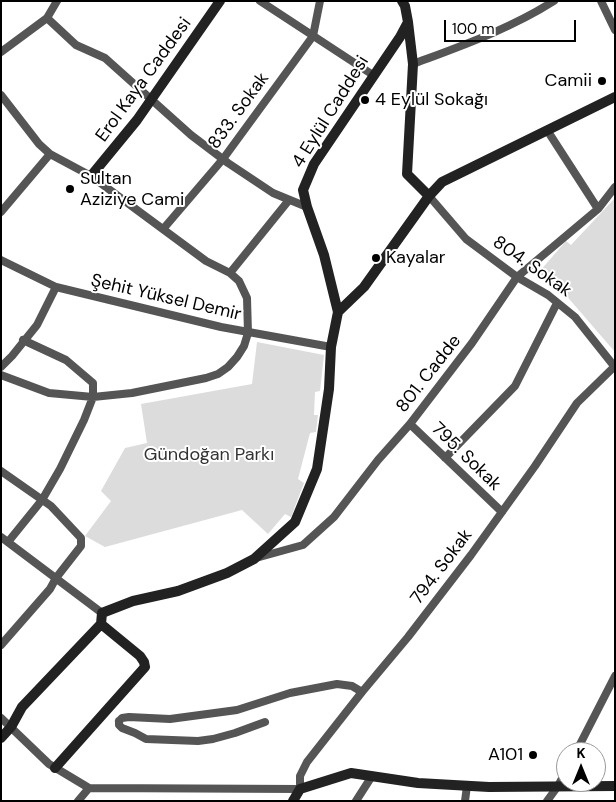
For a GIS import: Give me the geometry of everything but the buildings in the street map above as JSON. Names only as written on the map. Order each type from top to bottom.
[{"type":"street","points":[[1,52],[47,18],[57,1]]},
{"type":"street","name":"Erol Kaya Caddesi","points":[[91,176],[152,99],[220,1]]},
{"type":"street","points":[[260,1],[373,75]]},
{"type":"street","name":"833. Sokak","points":[[164,228],[223,159],[313,36],[320,1]]},
{"type":"street","points":[[402,1],[405,6],[408,22],[413,64],[407,174],[429,196]]},
{"type":"street","points":[[413,64],[477,40],[534,14],[554,1]]},
{"type":"street","points":[[601,1],[615,30]]},
{"type":"street","points":[[47,18],[76,45],[105,58],[191,135],[223,159],[273,193],[307,207]]},
{"type":"street","name":"4 Eylül Caddesi","points":[[338,312],[324,255],[303,190],[314,164],[408,22]]},
{"type":"street","points":[[1,95],[50,154],[91,176],[164,228],[206,261],[239,281],[247,298],[248,333],[244,346],[237,357],[218,374],[132,393],[93,397],[49,393],[1,375]]},
{"type":"street","points":[[1,738],[11,727],[22,707],[72,656],[101,618],[133,601],[178,591],[227,573],[254,559],[295,522],[317,469],[329,389],[331,347],[338,312],[364,287],[429,196],[442,182],[615,97]]},
{"type":"street","points":[[546,130],[598,209]]},
{"type":"street","points":[[1,212],[50,154]]},
{"type":"street","name":"801. Cadde","points":[[254,559],[303,545],[334,517],[378,460],[410,424],[472,343],[517,277],[598,209],[615,187]]},
{"type":"street","name":"804. Sokak","points":[[429,196],[466,239],[517,277],[548,295],[575,317],[614,366]]},
{"type":"street","points":[[230,274],[289,200]]},
{"type":"street","name":"Şehit Yüksel Demir","points":[[1,260],[56,287],[248,333],[331,347]]},
{"type":"street","points":[[1,367],[37,325],[56,287]]},
{"type":"street","points":[[445,458],[515,386],[557,303]]},
{"type":"street","points":[[23,340],[66,360],[93,383],[93,397],[60,469],[42,500],[4,540],[56,578],[101,618],[145,663],[144,667],[55,768]]},
{"type":"street","name":"794. Sokak","points":[[300,788],[300,776],[307,762],[408,637],[502,512],[577,403],[614,366]]},
{"type":"street","name":"795. Sokak","points":[[410,424],[502,512]]},
{"type":"street","points":[[1,471],[51,506],[81,538],[81,546],[56,578],[50,589],[1,645]]},
{"type":"street","points":[[581,742],[615,676]]},
{"type":"street","points":[[119,721],[122,718],[129,717],[170,719],[237,710],[290,693],[320,686],[345,684],[362,692]]},
{"type":"street","points":[[102,714],[119,721]]},
{"type":"street","points":[[1,718],[49,764],[89,788],[300,788],[351,773],[418,783],[467,786],[556,786]]},
{"type":"street","points":[[119,721],[119,725],[122,728],[146,739],[198,741],[228,735],[265,722]]},
{"type":"street","points":[[356,801],[372,776]]},
{"type":"street","points":[[465,801],[467,786]]},
{"type":"street","points":[[78,801],[89,788]]},
{"type":"street","points":[[294,801],[300,788]]},
{"type":"street","points":[[547,801],[556,789]]},
{"type":"green space","points":[[615,198],[615,352],[564,293],[545,281],[539,272],[566,241],[571,245]]},
{"type":"green space","name":"Gündoğan Parkı","points":[[257,342],[324,355],[320,391],[315,392],[314,415],[318,415],[316,432],[310,433],[298,479],[304,483],[291,517],[285,514],[268,534],[242,510],[105,547],[85,536],[111,501],[101,491],[125,448],[147,443],[141,404],[252,384]]},
{"type":"place","name":"Camii","points":[[602,81]]},
{"type":"place","name":"4 Eylül Sokağı","points":[[365,100]]},
{"type":"place","name":"Sultan Aziziye Cami","points":[[70,189]]},
{"type":"place","name":"Kayalar","points":[[376,258]]},
{"type":"place","name":"A101","points":[[533,755]]}]
